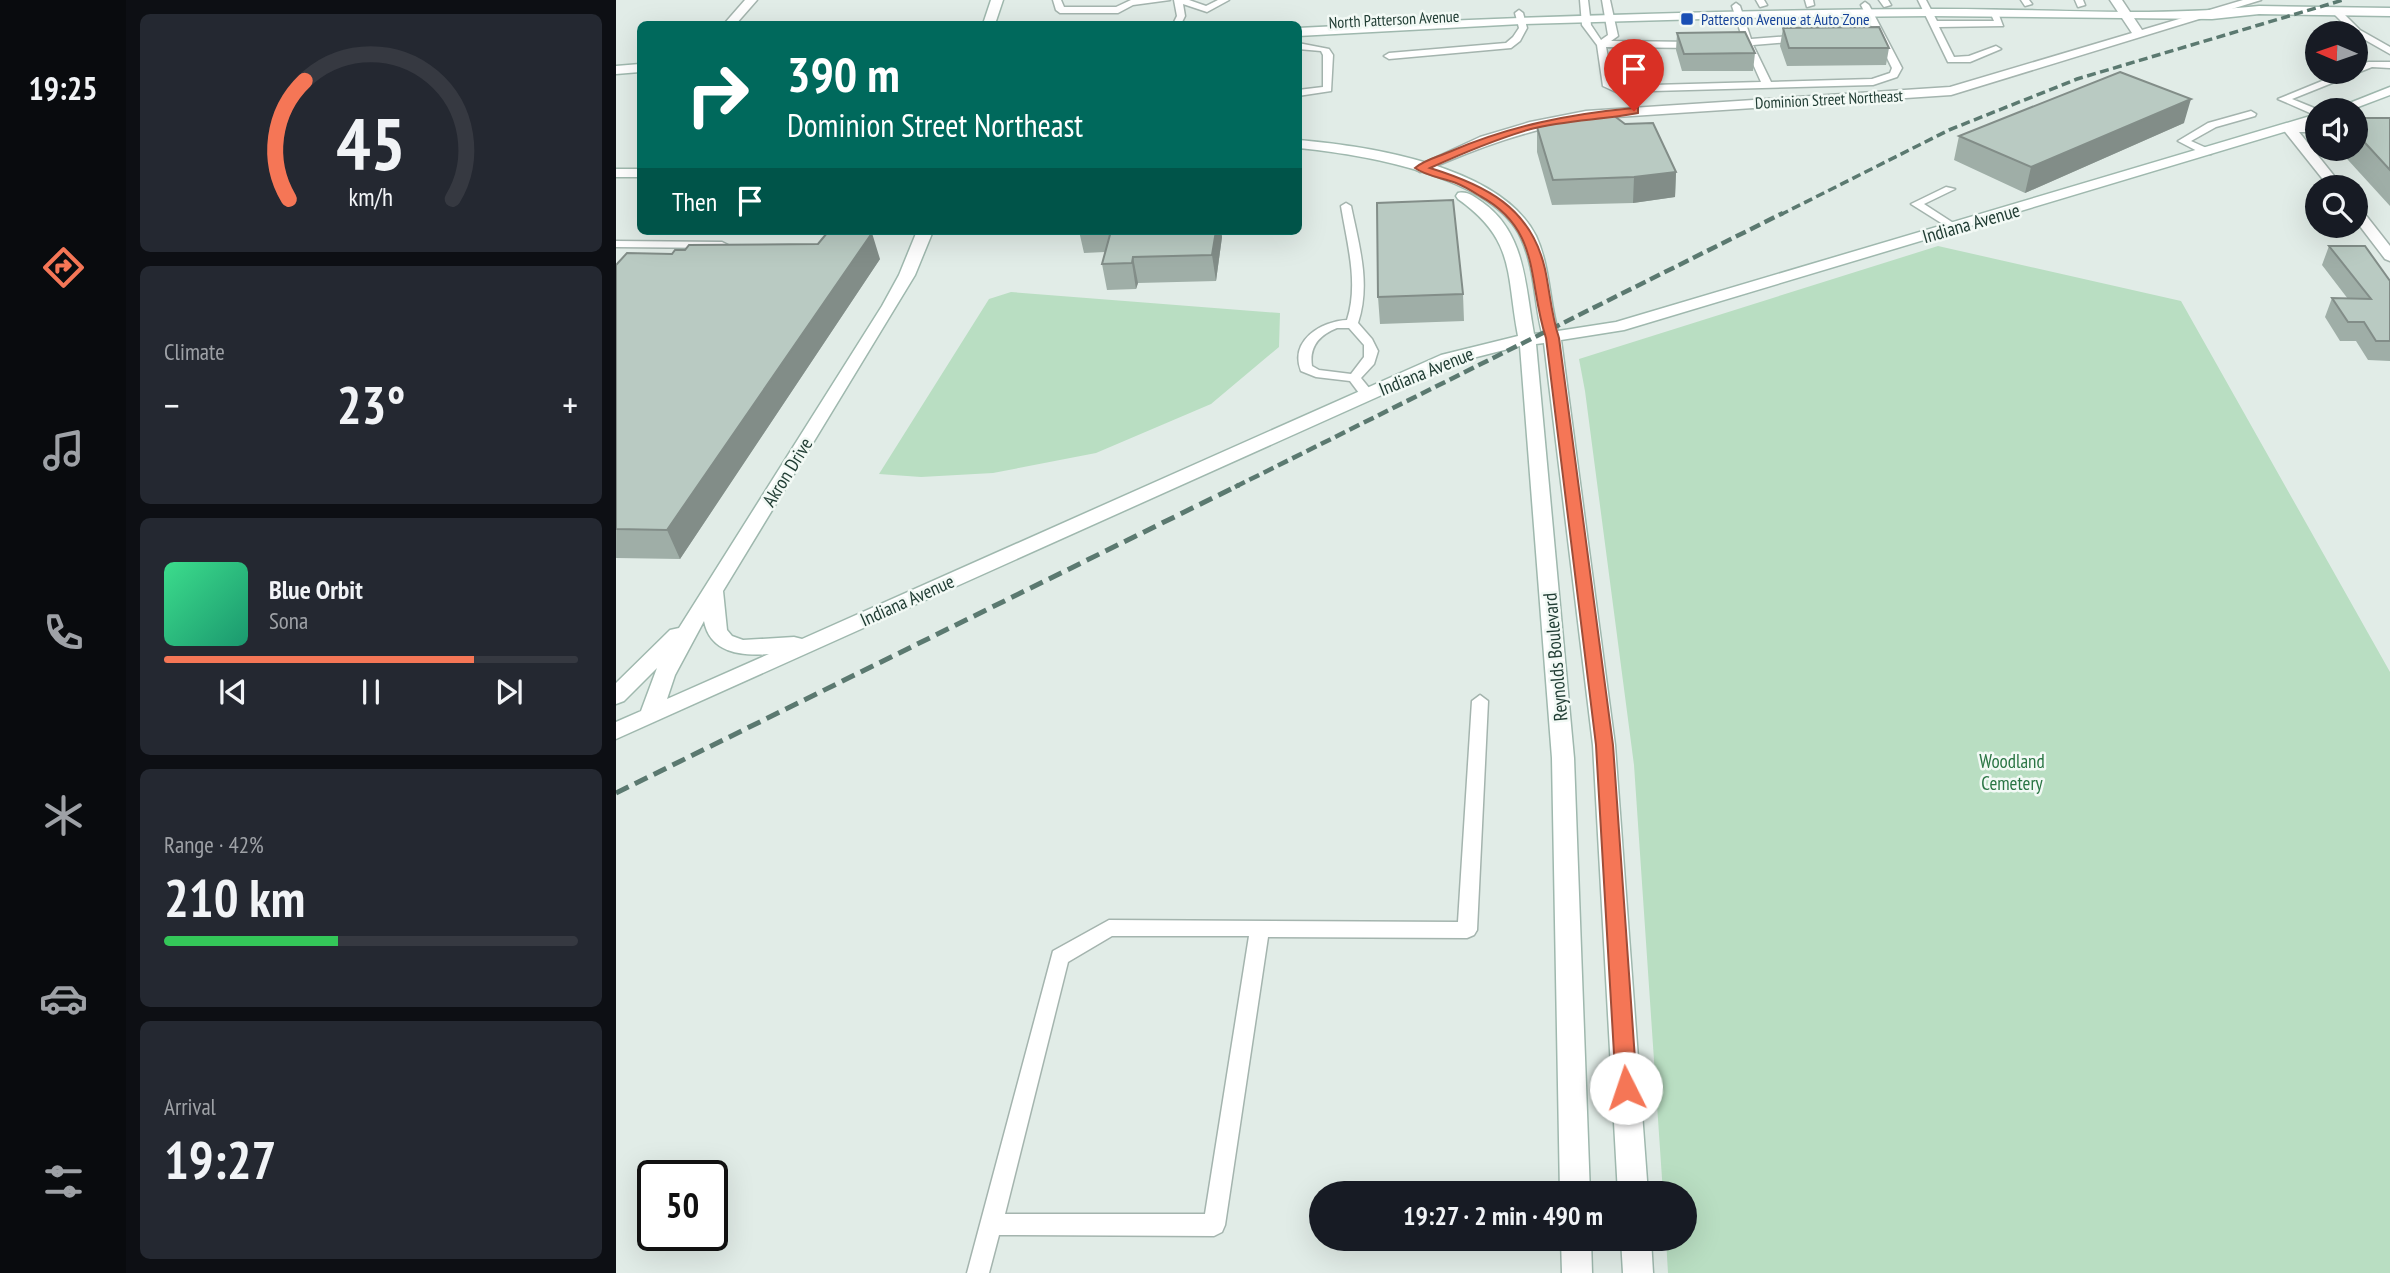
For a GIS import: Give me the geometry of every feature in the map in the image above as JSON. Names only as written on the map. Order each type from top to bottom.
[{"type":"main road","points":[[733,21],[751,0]]},
{"type":"main road","points":[[990,21],[997,0]]},
{"type":"main road","name":"North Patterson Avenue","points":[[1737,10],[1762,3],[1810,3],[1866,9],[1885,2],[1927,10]]},
{"type":"main road","name":"North Patterson Avenue","points":[[1302,32],[1607,9],[1927,10],[2026,2],[2080,3],[2212,15],[2257,5]]},
{"type":"main road","name":"North Patterson Avenue","points":[[1988,6],[2257,5],[2390,12]]},
{"type":"main road","points":[[2121,6],[2139,34]]},
{"type":"main road","name":"Dominion Street Northeast","points":[[1420,168],[1485,140],[1530,126],[1586,115],[1951,91],[2235,7]]},
{"type":"main road","name":"North Patterson Avenue","points":[[1302,24],[1520,17]]},
{"type":"main road","points":[[616,70],[637,68]]},
{"type":"main road","points":[[2368,99],[2390,91]]},
{"type":"main road","name":"Indiana Avenue","points":[[616,731],[1447,359],[1499,344],[1618,327],[2289,128],[2305,121]]},
{"type":"main road","points":[[2289,128],[2305,128]]},
{"type":"main road","points":[[2289,128],[2326,175]]},
{"type":"main road","name":"Reynolds Boulevard","points":[[1302,144],[1363,152],[1461,181],[1500,203],[1526,232],[1539,268],[1544,314],[1552,338],[1604,745],[1632,1181]]},
{"type":"main road","name":"Reynolds Boulevard","points":[[1420,168],[1483,208],[1506,235],[1518,269],[1522,315],[1528,340],[1563,758],[1575,1181]]},
{"type":"main road","points":[[616,173],[637,173]]},
{"type":"main road","points":[[2368,228],[2390,256]]},
{"type":"main road","name":"Akron Drive","points":[[651,715],[664,675],[890,306],[907,275],[923,235]]},
{"type":"main road","points":[[713,591],[719,635],[732,644],[755,648],[817,641]]},
{"type":"main road","points":[[616,696],[699,614]]},
{"type":"main road","points":[[1576,1251],[1577,1273]]},
{"type":"main road","points":[[1637,1251],[1638,1273]]},
{"type":"lane","points":[[1057,0],[1060,10],[1118,10],[1131,3],[1166,0]]},
{"type":"lane","points":[[1180,0],[1206,13],[1225,0]]},
{"type":"lane","points":[[1178,21],[1181,16],[1180,0]]},
{"type":"lane","points":[[1601,44],[1613,36],[1607,9]]},
{"type":"lane","points":[[1601,44],[1608,86],[1616,89],[1873,82],[1894,75],[1897,68],[1866,9]]},
{"type":"lane","points":[[1584,10],[1591,37],[1601,44],[1710,44]]},
{"type":"lane","points":[[1737,10],[1748,43],[1768,86]]},
{"type":"lane","points":[[1927,10],[1951,60],[1970,59],[1996,50]]},
{"type":"lane","points":[[2336,11],[2357,32],[2390,51]]},
{"type":"lane","points":[[1389,56],[1508,46],[1517,39],[1523,28],[1520,17]]},
{"type":"lane","points":[[1723,44],[1812,37]]},
{"type":"lane","points":[[1867,37],[1881,37]]},
{"type":"lane","points":[[1302,46],[1324,49],[1328,55],[1328,89],[1302,92]]},
{"type":"lane","points":[[2368,65],[2390,65]]},
{"type":"lane","points":[[2305,109],[2283,99],[2321,84]]},
{"type":"lane","points":[[2207,152],[2183,141],[2211,125],[2251,114]]},
{"type":"lane","points":[[1950,189],[1916,204],[1954,228]]},
{"type":"lane","points":[[1346,206],[1357,282],[1357,315],[1353,324]]},
{"type":"lane","points":[[616,244],[740,246]]},
{"type":"lane","points":[[1354,378],[1365,368],[1373,352],[1364,336],[1353,324],[1335,323],[1324,327],[1309,346],[1304,363],[1306,368],[1316,373],[1354,378],[1367,394]]},
{"type":"lane","points":[[978,1273],[1060,957],[1109,928],[1467,930],[1480,701]]},
{"type":"lane","points":[[991,1224],[1214,1225],[1261,929]]},
{"type":"green space","name":"Woodland Cemetery","points":[[1938,246],[2181,301],[2390,672],[2390,1273],[1668,1273],[1667,1251],[1697,1251],[1697,1181],[1662,1181],[1634,765],[1579,359]]},
{"type":"green space","points":[[1011,292],[1280,313],[1279,347],[1211,404],[1096,453],[993,473],[921,477],[879,474],[989,299]]},
{"type":"building","points":[[1879,27],[1889,48],[1789,48],[1783,28]]},
{"type":"building","points":[[1745,32],[1755,53],[1684,54],[1677,33]]},
{"type":"building","points":[[2120,72],[2191,99],[2031,167],[1959,136]]},
{"type":"building","points":[[1609,112],[1625,124],[1653,123],[1676,172],[1634,177],[1553,180],[1537,127]]},
{"type":"building","points":[[2368,118],[2390,118],[2390,170],[2368,146]]},
{"type":"building","points":[[1453,200],[1463,294],[1378,297],[1377,203]]},
{"type":"building","points":[[825,235],[871,235],[667,530],[616,529],[616,265],[627,253],[672,254],[675,250],[685,250],[689,245],[818,244]]},
{"type":"building","points":[[1110,235],[1215,235],[1212,255],[1133,257],[1132,263],[1102,264]]},
{"type":"building","points":[[2329,246],[2365,246],[2390,281],[2390,341],[2376,341],[2364,322],[2348,322],[2332,298],[2371,299]]},
{"type":"railway","points":[[1780,215],[1949,130],[2077,79],[2343,0]]},
{"type":"railway","points":[[1239,485],[1783,213]]},
{"type":"railway","points":[[616,793],[1239,485]]},
{"type":"railway","points":[[1235,487],[1239,485]]},
{"type":"place","name":"Patterson Avenue at Auto Zone","points":[[1687,19]]},
{"type":"route","points":[[1626,1088],[1604,745],[1552,338],[1544,314],[1539,268],[1526,232],[1500,203],[1461,181],[1420,168],[1485,140],[1530,126],[1586,115],[1634,111]]}]
